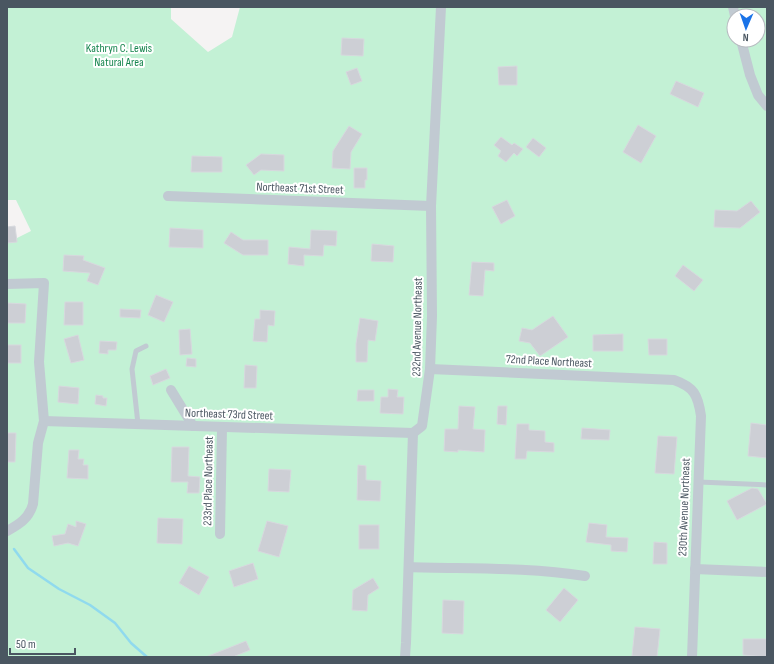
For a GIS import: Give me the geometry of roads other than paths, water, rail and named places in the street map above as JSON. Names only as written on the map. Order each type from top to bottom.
[{"type":"street","name":"232nd Avenue Northeast","points":[[413,433],[422,426],[430,369],[432,316],[431,206],[440,7]]},
{"type":"street","points":[[743,48],[750,75],[758,95],[767,106]]},
{"type":"street","name":"Northeast 71st Street","points":[[168,196],[431,206]]},
{"type":"street","points":[[7,284],[44,287],[39,362],[44,422],[38,442],[33,504],[31,511],[20,524],[7,531]]},
{"type":"street","name":"72nd Place Northeast","points":[[430,369],[666,379]]},
{"type":"street","name":"230th Avenue Northeast","points":[[666,379],[685,384],[693,391],[700,404],[701,416],[692,657]]},
{"type":"street","points":[[171,390],[193,426]]},
{"type":"street","name":"Northeast 73rd Street","points":[[44,422],[413,433]]},
{"type":"street","name":"233rd Place Northeast","points":[[220,534],[222,428]]},
{"type":"street","points":[[405,657],[413,433]]},
{"type":"street","points":[[409,567],[493,569],[566,573],[585,576]]},
{"type":"street","points":[[695,569],[767,572]]},
{"type":"lane","points":[[138,424],[132,369],[136,351],[146,346]]},
{"type":"lane","points":[[698,482],[767,485]]},
{"type":"waterway","points":[[14,549],[28,568],[59,589],[90,605],[115,623],[131,643],[147,657]]},
{"type":"park label","name":"Kathryn C. Lewis Natural Area","points":[[119,55]]}]
